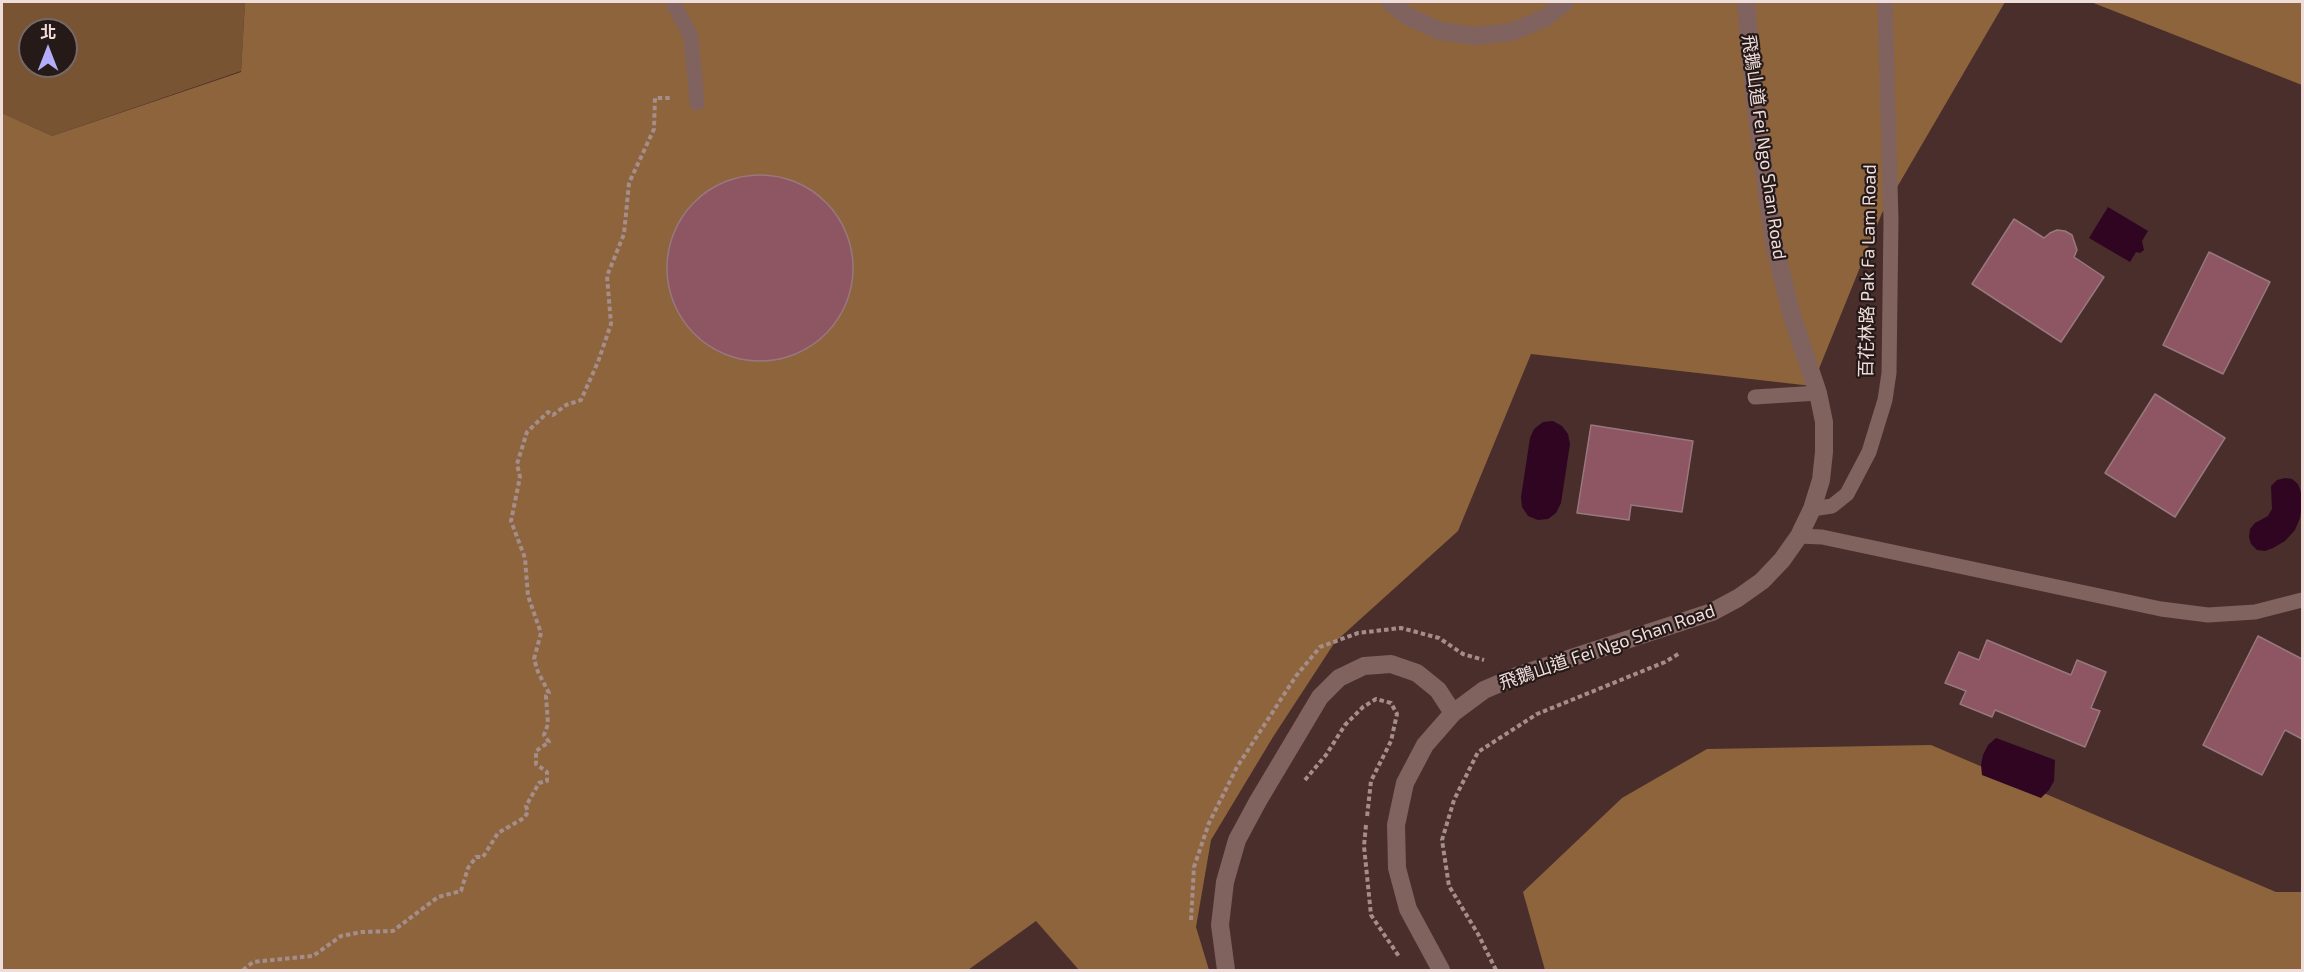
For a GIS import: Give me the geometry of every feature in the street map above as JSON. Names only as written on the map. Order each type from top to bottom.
[{"type":"street","points":[[1390,2],[1407,16],[1440,31],[1476,36],[1512,32],[1545,18],[1565,2]]},
{"type":"street","name":"飛鵝山道 Fei Ngo Shan Road","points":[[1441,970],[1408,909],[1397,868],[1396,825],[1405,783],[1425,745],[1453,713],[1484,690],[1519,675],[1712,612],[1738,598],[1762,581],[1782,560],[1799,536],[1812,509],[1821,480],[1824,423],[1818,393],[1792,316],[1773,239],[1754,94],[1746,2]]},
{"type":"street","points":[[1226,970],[1220,925],[1225,882],[1237,840],[1257,801],[1320,697],[1339,678],[1364,666],[1391,664],[1417,673],[1424,678],[1438,690],[1453,713]]},
{"type":"lane","points":[[673,2],[691,38],[697,103]]},
{"type":"lane","name":"百花林路 Pak Fa Lam Road","points":[[1812,509],[1832,506],[1847,494],[1869,452],[1878,427],[1889,373],[1891,220],[1885,2]]},
{"type":"lane","points":[[1755,397],[1818,393]]},
{"type":"lane","points":[[1799,536],[1822,537],[2161,609],[2208,615],[2255,612],[2302,600]]},
{"type":"path","points":[[243,970],[253,962],[313,956],[341,936],[362,932],[393,931],[438,897],[461,891],[468,868],[476,857],[483,857],[498,833],[524,818],[528,812],[526,806],[539,783],[547,781],[547,772],[536,764],[536,751],[549,742],[544,735],[548,724],[546,696],[549,693],[534,659],[541,633],[528,596],[525,558],[511,521],[520,477],[517,464],[527,432],[548,412],[553,415],[566,405],[581,400],[590,381],[611,324],[607,276],[624,234],[629,183],[654,129],[655,98],[673,98],[675,105],[695,77]]},
{"type":"path","points":[[1496,970],[1478,934],[1449,886],[1442,840],[1454,800],[1478,752],[1537,714],[1665,662],[1685,651]]},
{"type":"path","points":[[1298,789],[1326,755],[1345,725],[1363,707],[1376,699],[1391,703],[1396,714],[1390,741],[1371,781],[1364,846],[1371,915],[1403,961]]},
{"type":"shaded area","points":[[2,2],[245,2],[241,71],[52,136],[2,113]]},
{"type":"shaded area","points":[[245,2],[2005,2],[1882,213],[1812,386],[1531,354],[1458,531],[1335,642],[1273,737],[1211,840],[1196,927],[1209,970],[1079,970],[1036,921],[968,970],[2,970],[2,113],[52,136],[241,72]]},
{"type":"shaded area","points":[[2091,2],[2302,2],[2302,85]]},
{"type":"shaded area","points":[[2108,207],[2148,231],[2142,241],[2144,250],[2140,253],[2136,252],[2130,262],[2089,238]]},
{"type":"shaded area","points":[[1553,421],[1562,426],[1568,434],[1570,444],[1561,503],[1556,513],[1548,519],[1538,520],[1528,516],[1522,507],[1521,497],[1530,438],[1534,429],[1543,422]]},
{"type":"shaded area","points":[[2292,479],[2298,484],[2301,492],[2300,518],[2295,530],[2285,541],[2265,551],[2257,550],[2251,544],[2250,529],[2255,523],[2268,516],[2272,509],[2271,486],[2277,480]]},
{"type":"shaded area","points":[[1996,738],[2055,760],[2054,781],[2041,798],[1982,775],[1983,755],[1988,745]]},
{"type":"shaded area","points":[[1931,745],[2276,892],[2302,892],[2302,970],[1545,970],[1523,892],[1622,798],[1707,749]]},
{"type":"building","points":[[760,175],[796,182],[826,202],[846,232],[853,268],[846,304],[826,334],[796,354],[760,361],[724,354],[694,334],[674,304],[667,268],[674,232],[694,202],[724,182]]},
{"type":"building","points":[[2014,219],[2044,238],[2057,230],[2072,235],[2077,250],[2074,257],[2104,277],[2061,342],[1972,284]]},
{"type":"building","points":[[2209,252],[2270,282],[2223,374],[2163,345]]},
{"type":"building","points":[[2155,394],[2225,438],[2175,517],[2105,473]]},
{"type":"building","points":[[1591,425],[1693,441],[1682,512],[1631,505],[1629,520],[1577,513]]},
{"type":"building","points":[[2258,636],[2302,659],[2302,739],[2285,730],[2262,775],[2203,745]]},
{"type":"building","points":[[1987,640],[2071,675],[2077,660],[2106,672],[2091,708],[2100,711],[2085,747],[1995,710],[1992,717],[1960,704],[1966,691],[1945,683],[1959,652],[1979,660]]}]
